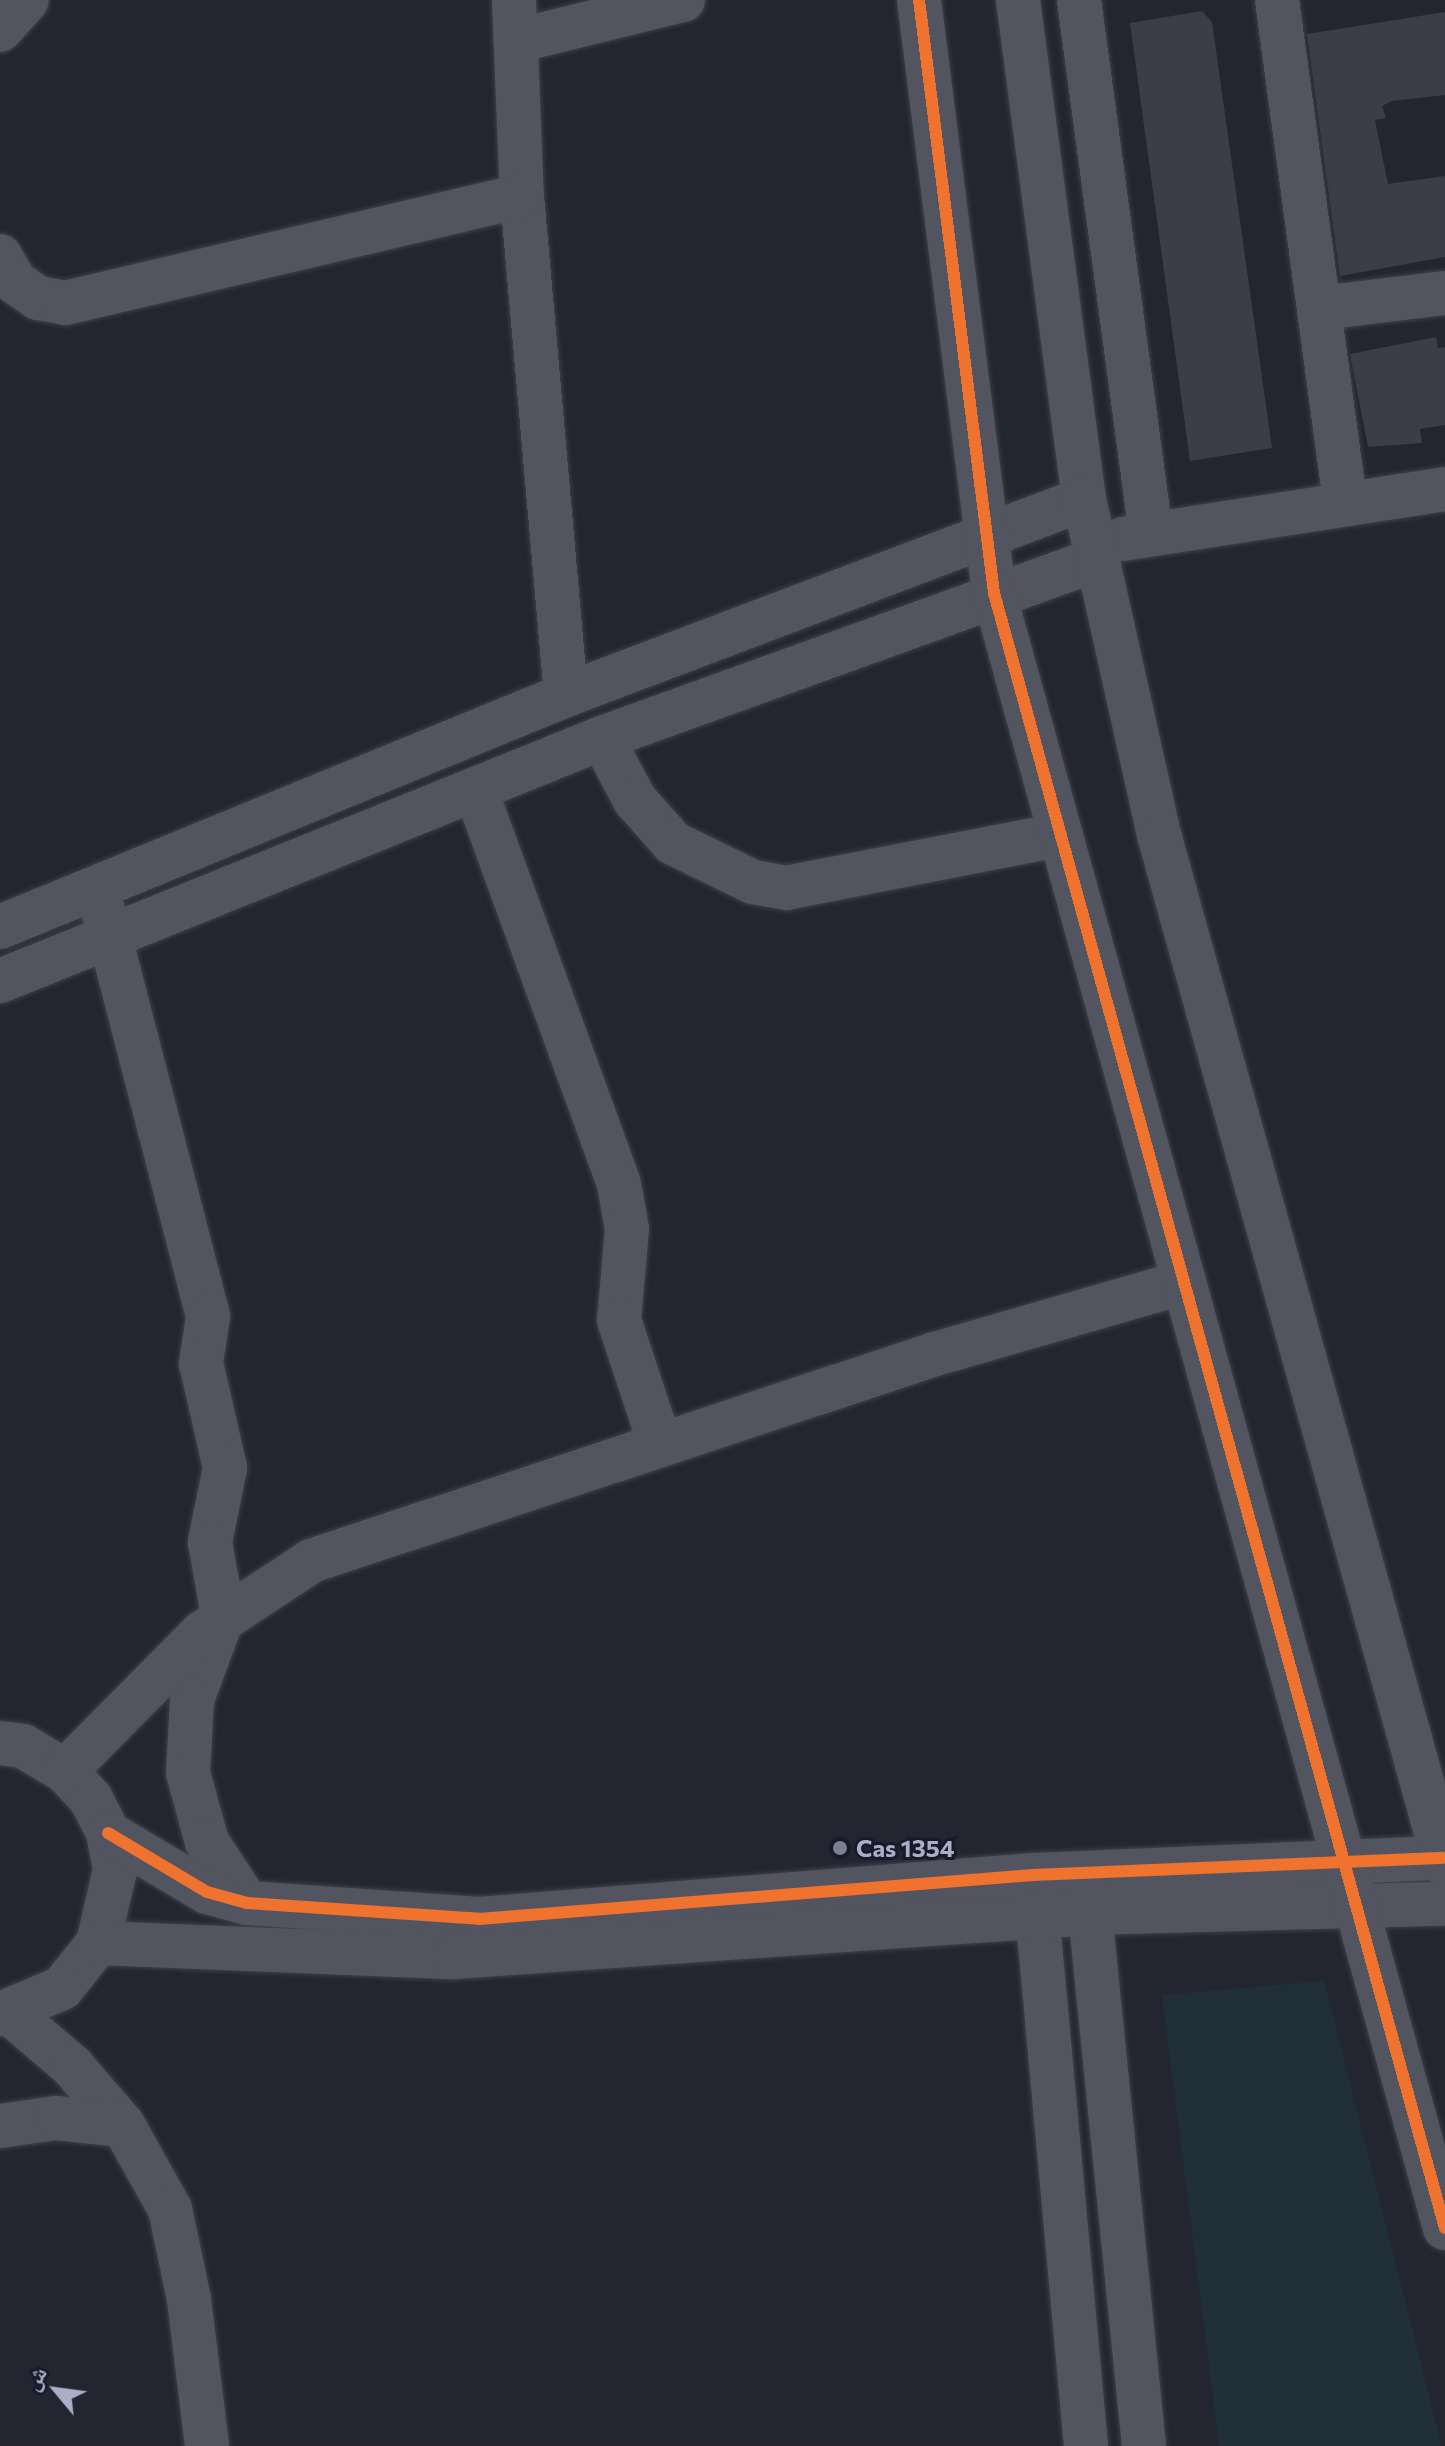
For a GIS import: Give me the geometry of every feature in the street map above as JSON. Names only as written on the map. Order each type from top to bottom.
[{"type":"street","points":[[0,30],[27,0]]},
{"type":"street","points":[[566,695],[522,196],[515,21],[683,0]]},
{"type":"street","points":[[919,0],[982,533],[994,593],[1445,2228]]},
{"type":"street","points":[[108,1833],[207,1892],[247,1903],[479,1919],[1088,1893],[1345,1860],[1444,1861],[1160,838],[1084,499],[1018,0]]},
{"type":"street","points":[[1079,0],[1151,534]]},
{"type":"street","points":[[1277,0],[1345,501]]},
{"type":"street","points":[[0,256],[15,282],[38,298],[65,303],[522,196]]},
{"type":"street","points":[[1321,308],[1445,293]]},
{"type":"street","points":[[0,981],[602,738],[994,593],[1095,551],[1151,534],[1345,501],[1445,489]]},
{"type":"street","points":[[0,927],[566,695],[982,533],[1084,499]]},
{"type":"street","points":[[602,738],[635,800],[673,843],[753,882],[786,888],[1059,835]]},
{"type":"street","points":[[476,791],[619,1184],[627,1229],[619,1320],[660,1444]]},
{"type":"street","points":[[98,888],[208,1317],[201,1363],[225,1468],[210,1542],[223,1616],[192,1700],[188,1773],[207,1842],[247,1903]]},
{"type":"street","points":[[65,1771],[223,1616],[272,1582],[351,1545],[660,1444],[1184,1282]]},
{"type":"street","points":[[0,1743],[23,1746],[65,1771],[91,1799],[108,1833],[115,1870],[98,1943],[62,1988],[5,2014],[72,2066],[123,2125],[170,2209],[189,2299],[207,2446]]},
{"type":"street","points":[[1088,1893],[1357,1906],[1445,1904]]},
{"type":"street","points":[[1088,1893],[1144,2446]]},
{"type":"street","points":[[98,1943],[454,1957],[1036,1896]]},
{"type":"street","points":[[1036,1896],[1086,2446]]},
{"type":"street","points":[[0,2126],[56,2118],[123,2125]]},
{"type":"shaded area","points":[[1324,1981],[1442,2446],[1219,2446],[1162,1995]]},
{"type":"building","points":[[1202,11],[1212,22],[1272,448],[1190,461],[1130,23]]},
{"type":"building","points":[[1445,12],[1445,95],[1392,101],[1382,106],[1386,118],[1375,120],[1388,184],[1445,176],[1445,257],[1340,276],[1307,34]]},
{"type":"building","points":[[1436,337],[1438,348],[1445,347],[1445,425],[1420,429],[1422,443],[1368,447],[1350,354]]},
{"type":"cycle path","points":[[919,0],[994,593],[1445,2228]]},
{"type":"cycle path","points":[[108,1833],[207,1892],[247,1903],[479,1919],[1033,1875],[1443,1858]]},
{"type":"place","name":"Cas 1354","points":[[840,1848]]}]
